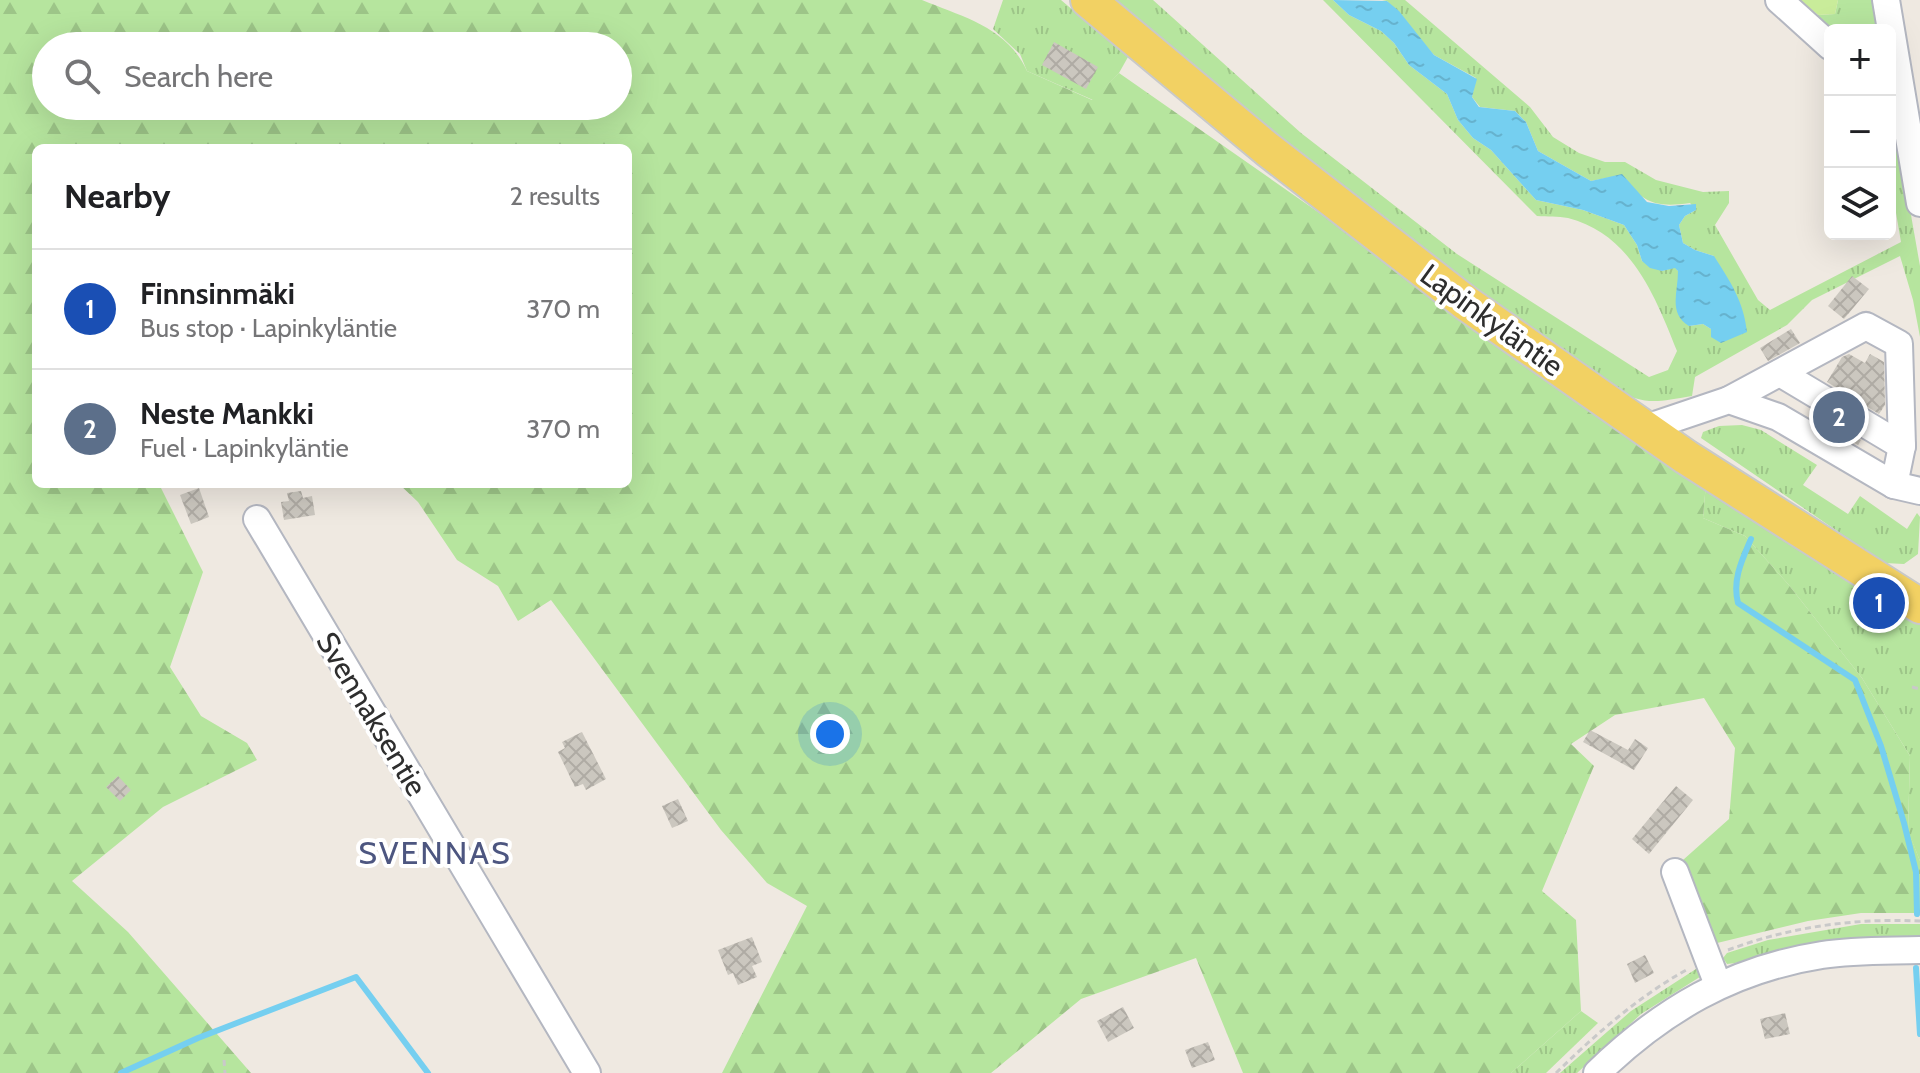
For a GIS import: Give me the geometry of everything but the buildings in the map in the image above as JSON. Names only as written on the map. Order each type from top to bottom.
[{"type":"main road","name":"Lapinkyläntie","points":[[1088,0],[1243,130],[1453,294],[1646,428],[1919,600]]},
{"type":"street","points":[[1779,0],[1824,41]]},
{"type":"street","points":[[1886,0],[1889,24]]},
{"type":"street","points":[[1896,79],[1920,203]]},
{"type":"street","points":[[1646,428],[1729,400],[1866,326],[1899,344],[1902,446],[1894,485]]},
{"type":"street","points":[[1780,373],[1902,446]]},
{"type":"street","points":[[1729,400],[1778,417],[1894,485],[1920,491]]},
{"type":"street","name":"Svennaksentie","points":[[257,519],[587,1073]]},
{"type":"street","points":[[1675,872],[1718,985]]},
{"type":"street","points":[[1597,1073],[1649,1027],[1683,1003],[1718,985],[1821,955],[1920,950]]},
{"type":"path","points":[[1912,687],[1920,689]]},
{"type":"path","points":[[224,1060],[225,1073]]},
{"type":"green space","points":[[0,0],[922,0],[982,25],[1008,44],[1027,71],[1092,100],[1119,73],[1706,483],[1703,518],[1745,536],[1788,584],[1862,678],[1910,756],[1908,830],[1920,861],[1920,913],[1861,913],[1808,921],[1713,944],[1683,860],[1729,819],[1735,748],[1704,698],[1615,715],[1571,744],[1594,766],[1542,891],[1576,920],[1581,1011],[1511,1073],[1243,1073],[1196,958],[1081,999],[991,1073],[722,1073],[807,906],[767,883],[721,830],[551,600],[518,621],[498,586],[457,560],[418,502],[403,488],[632,488],[632,144],[32,144],[32,488],[161,488],[203,572],[170,667],[201,716],[247,743],[257,760],[163,807],[72,881],[128,932],[251,1073],[0,1073]]},
{"type":"green space","points":[[1003,0],[1061,0],[1128,57],[1119,73],[1093,100],[1027,71],[1020,54],[993,29]]},
{"type":"green space","points":[[1110,0],[1153,0],[1301,133],[1457,254],[1649,377],[1668,370],[1677,351],[1660,309],[1638,270],[1624,253],[1609,238],[1590,226],[1568,218],[1537,216],[1323,0],[1333,0],[1349,15],[1381,31],[1394,43],[1409,65],[1447,94],[1458,120],[1473,138],[1491,150],[1536,200],[1583,210],[1624,225],[1637,245],[1642,261],[1662,271],[1675,267],[1689,326],[1703,324],[1711,329],[1714,256],[1683,243],[1679,225],[1685,216],[1696,210],[1690,203],[1668,205],[1651,201],[1636,192],[1622,175],[1591,181],[1538,151],[1526,122],[1515,111],[1480,107],[1472,97],[1476,78],[1434,55],[1387,1],[1382,0],[1405,0],[1530,107],[1553,137],[1579,153],[1605,162],[1625,162],[1656,180],[1703,192],[1729,191],[1729,203],[1715,225],[1758,300],[1770,310],[1901,242],[1896,213],[1896,130],[1920,266],[1920,337],[1900,256],[1812,300],[1787,325],[1695,377],[1692,396],[1643,400],[1613,388],[1387,226]]},
{"type":"green space","points":[[1800,0],[1838,0],[1835,14],[1818,15]]},
{"type":"green space","points":[[1838,0],[1875,0],[1879,24],[1824,24],[1824,28],[1815,24],[1818,15],[1835,14]]},
{"type":"green space","points":[[1742,425],[1761,430],[1817,465],[1803,485],[1848,514],[1860,496],[1907,529],[1917,513],[1920,517],[1918,554],[1904,564],[1884,563],[1701,438],[1703,432],[1719,426]]},
{"type":"green space","points":[[1706,483],[1873,597],[1920,624],[1920,861],[1908,831],[1910,756],[1862,678],[1788,584],[1745,536],[1703,518]]},
{"type":"green space","points":[[1861,924],[1920,924],[1920,937],[1868,938],[1816,944],[1727,964],[1723,958],[1727,953],[1768,940]]},
{"type":"green space","points":[[1699,967],[1703,975],[1641,1014],[1577,1073],[1560,1073],[1631,1011]]},
{"type":"green space","points":[[1581,1011],[1598,1023],[1546,1073],[1511,1073]]},
{"type":"water","points":[[1333,0],[1387,1],[1399,11],[1434,55],[1477,79],[1472,97],[1479,107],[1515,111],[1526,122],[1538,151],[1591,181],[1622,174],[1647,202],[1669,206],[1696,204],[1696,210],[1685,216],[1679,225],[1683,243],[1714,256],[1739,301],[1747,332],[1721,343],[1711,337],[1711,329],[1703,324],[1689,326],[1682,321],[1676,309],[1678,271],[1675,268],[1662,271],[1650,268],[1642,261],[1637,245],[1624,225],[1583,210],[1536,200],[1491,150],[1473,138],[1458,120],[1447,94],[1409,65],[1394,43],[1381,31],[1349,15]]},
{"type":"waterway","points":[[1751,539],[1737,578],[1738,603],[1855,680],[1881,746],[1904,823],[1916,872],[1917,914]]},
{"type":"waterway","points":[[1916,968],[1920,1034]]},
{"type":"waterway","points":[[121,1073],[198,1038],[356,977],[428,1073]]},
{"type":"place","name":"Neste Mankki","points":[[1839,417]]},
{"type":"place","name":"Finnsinmäki","points":[[1879,603]]},
{"type":"district","name":"SVENNAS","points":[[435,852]]}]
